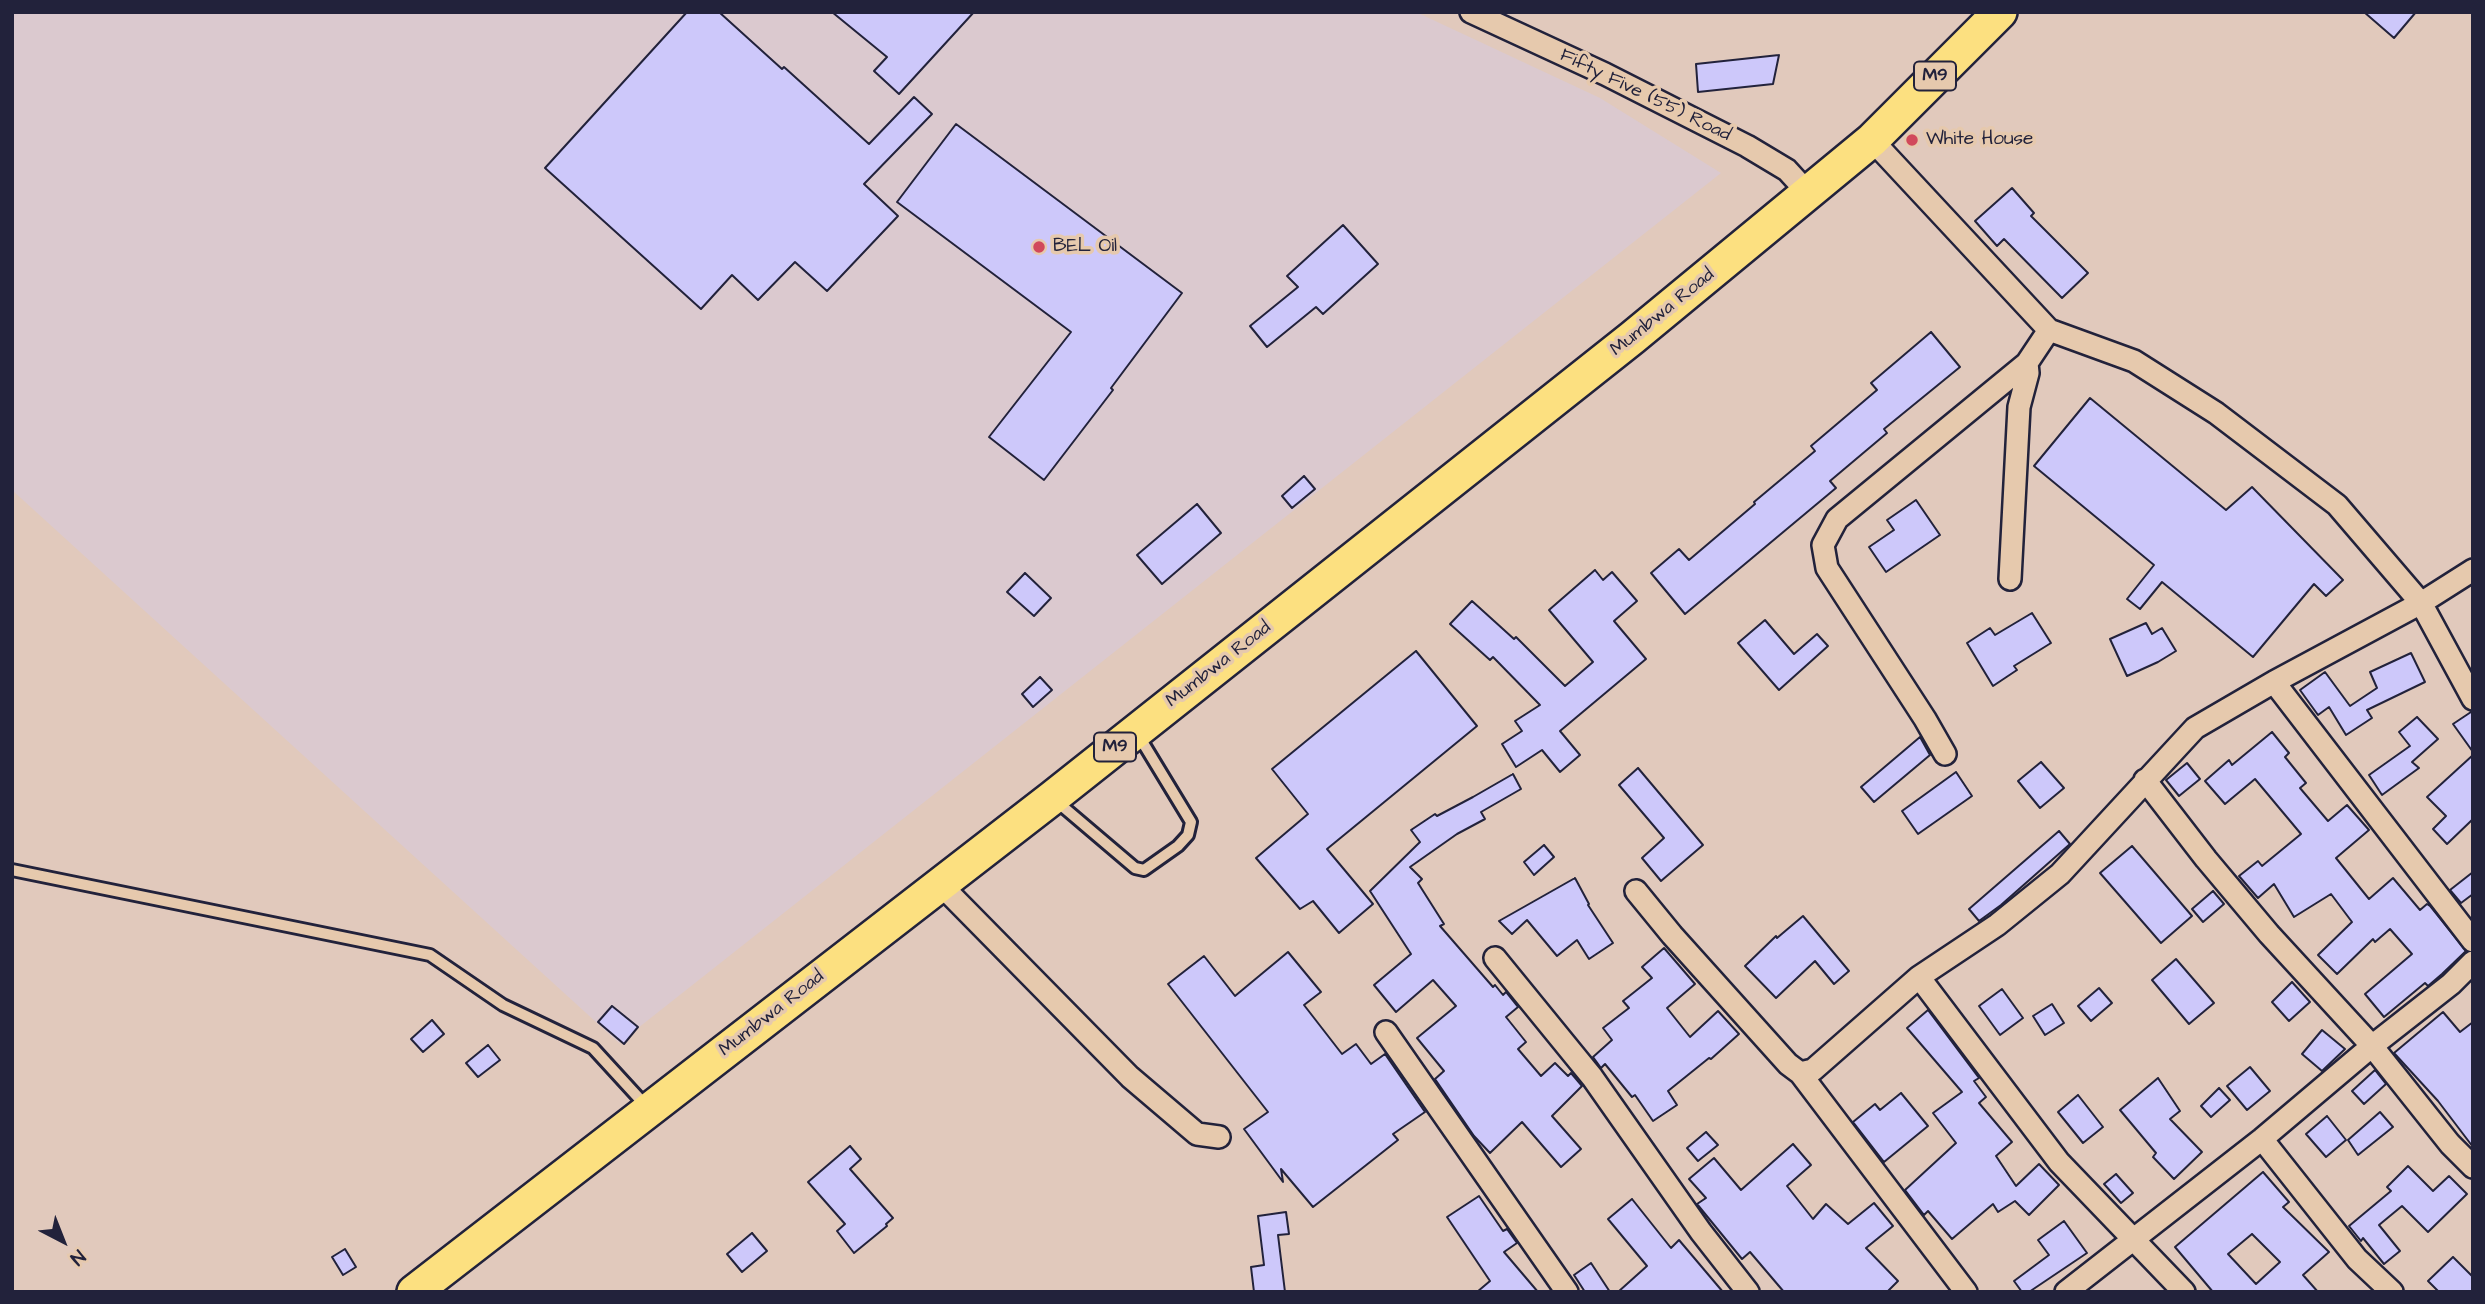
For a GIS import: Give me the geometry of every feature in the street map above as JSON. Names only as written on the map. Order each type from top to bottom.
[{"type":"main road","name":"Mumbwa Road","points":[[414,1292],[1052,798],[1622,346],[1872,141],[2000,12]]},
{"type":"street","name":"Fifty Five (55) Road","points":[[1471,12],[1605,74],[1747,146],[1787,170],[1809,194]]},
{"type":"street","points":[[1872,141],[2049,330],[2134,361],[2216,413],[2337,505],[2421,603],[2473,699]]},
{"type":"street","points":[[1945,754],[1826,568],[1823,545],[1837,519],[2027,363],[2049,330]]},
{"type":"street","points":[[2010,579],[2019,407],[2028,373],[2027,363]]},
{"type":"street","points":[[1800,1073],[1813,1070],[1919,977],[1997,925],[2060,874],[2195,728],[2421,603],[2473,570]]},
{"type":"street","points":[[2274,682],[2473,941]]},
{"type":"street","points":[[2145,780],[2269,934],[2372,1046],[2450,1144],[2473,1167]]},
{"type":"street","points":[[940,884],[1130,1077],[1197,1134],[1219,1137]]},
{"type":"street","points":[[1636,891],[1788,1064],[1800,1073],[1966,1292]]},
{"type":"street","points":[[1495,958],[1592,1077],[1701,1232],[1748,1292]]},
{"type":"street","points":[[2066,1292],[2262,1139],[2372,1046],[2451,984],[2473,962]]},
{"type":"street","points":[[1919,977],[2059,1162],[2184,1292]]},
{"type":"street","points":[[1386,1032],[1567,1292]]},
{"type":"street","points":[[2262,1139],[2357,1259],[2392,1292]]},
{"type":"lane","points":[[1052,798],[1135,868],[1144,870],[1178,846],[1188,835],[1191,822],[1136,731]]},
{"type":"lane","points":[[12,870],[430,956],[503,1005],[593,1048],[649,1109]]},
{"type":"shaded area","name":"BEL Oil","points":[[12,12],[1416,12],[1600,98],[1721,173],[619,1043],[12,490]]},
{"type":"building","points":[[687,12],[719,12],[869,144],[914,97],[932,114],[864,184],[898,216],[827,291],[795,262],[758,300],[732,275],[701,309],[545,168]]},
{"type":"building","points":[[832,12],[974,12],[899,94],[874,71],[887,57]]},
{"type":"building","points":[[2364,12],[2416,12],[2394,38]]},
{"type":"building","points":[[1779,55],[1773,84],[1698,92],[1696,64]]},
{"type":"building","name":"BEL Oil","points":[[956,124],[1182,293],[1044,480],[989,437],[1071,332],[897,202]]},
{"type":"building","points":[[2012,188],[2034,213],[2031,216],[2088,273],[2062,298],[2004,239],[1997,246],[1975,221]]},
{"type":"building","points":[[1343,225],[1378,264],[1323,314],[1316,307],[1267,347],[1250,326],[1298,287],[1287,276]]},
{"type":"building","points":[[1931,332],[1960,367],[1884,429],[1887,433],[1830,481],[1836,488],[1685,614],[1651,573],[1679,549],[1689,560],[1755,504],[1754,502],[1815,451],[1811,446],[1877,390],[1871,383]]},
{"type":"building","points":[[2090,398],[2226,510],[2252,487],[2343,580],[2326,596],[2314,584],[2253,657],[2162,582],[2140,609],[2127,599],[2154,565],[2034,466]]},
{"type":"building","points":[[1304,476],[1315,489],[1292,508],[1282,496]]},
{"type":"building","points":[[1916,500],[1940,535],[1886,572],[1869,547],[1894,530],[1887,520]]},
{"type":"building","points":[[1197,504],[1221,533],[1162,584],[1137,555]]},
{"type":"building","points":[[1595,570],[1603,580],[1612,572],[1637,601],[1614,621],[1646,659],[1560,731],[1580,755],[1560,772],[1542,750],[1516,767],[1502,744],[1522,731],[1515,721],[1540,705],[1493,657],[1490,660],[1450,624],[1472,601],[1514,639],[1516,637],[1565,686],[1593,662],[1549,610]]},
{"type":"building","points":[[1025,573],[1051,598],[1034,616],[1007,592]]},
{"type":"building","points":[[2032,613],[2051,643],[2014,666],[2017,670],[1993,686],[1967,643],[1990,628],[1995,635]]},
{"type":"building","points":[[1765,620],[1794,654],[1817,634],[1828,646],[1779,690],[1738,643]]},
{"type":"building","points":[[2146,623],[2152,634],[2162,628],[2176,651],[2127,676],[2110,639]]},
{"type":"building","points":[[1416,651],[1477,726],[1327,849],[1373,904],[1339,933],[1313,901],[1300,909],[1256,858],[1308,814],[1272,769]]},
{"type":"building","points":[[2411,653],[2425,682],[2367,710],[2372,718],[2346,735],[2329,707],[2318,715],[2300,690],[2325,672],[2350,706],[2377,688],[2370,672]]},
{"type":"building","points":[[1040,677],[1052,690],[1033,707],[1022,694]]},
{"type":"building","points":[[2473,712],[2473,752],[2453,724]]},
{"type":"building","points":[[2417,717],[2438,739],[2412,762],[2419,768],[2382,795],[2369,775],[2410,746],[2399,732]]},
{"type":"building","points":[[2272,732],[2289,753],[2285,757],[2306,783],[2300,788],[2328,821],[2347,805],[2369,830],[2336,858],[2369,899],[2393,878],[2420,910],[2427,904],[2430,906],[2466,951],[2428,986],[2425,983],[2384,1017],[2365,994],[2412,954],[2390,929],[2375,942],[2373,939],[2337,974],[2318,955],[2352,922],[2331,894],[2294,917],[2274,884],[2258,898],[2239,876],[2258,861],[2262,866],[2301,834],[2255,779],[2225,804],[2205,781],[2229,760],[2232,765]]},
{"type":"building","points":[[1920,737],[1930,755],[1874,802],[1861,787]]},
{"type":"building","points":[[2473,755],[2473,819],[2447,844],[2433,829],[2446,816],[2427,797]]},
{"type":"building","points":[[2041,762],[2064,788],[2040,808],[2018,781]]},
{"type":"building","points":[[2187,763],[2200,779],[2179,796],[2166,780]]},
{"type":"building","points":[[1638,768],[1703,845],[1661,881],[1642,858],[1664,838],[1619,785]]},
{"type":"building","points":[[1956,772],[1972,796],[1918,834],[1902,811]]},
{"type":"building","points":[[1513,774],[1521,789],[1481,812],[1485,819],[1457,834],[1410,867],[1422,879],[1418,883],[1444,924],[1440,926],[1493,987],[1495,985],[1503,995],[1506,992],[1518,1007],[1506,1017],[1526,1042],[1518,1049],[1541,1076],[1555,1063],[1568,1076],[1571,1073],[1582,1086],[1552,1116],[1581,1149],[1561,1167],[1522,1122],[1490,1153],[1474,1136],[1435,1079],[1444,1071],[1417,1038],[1456,1006],[1433,980],[1396,1012],[1374,985],[1411,954],[1370,891],[1420,842],[1411,830],[1435,814],[1437,816]]},
{"type":"building","points":[[2059,831],[2070,844],[1979,921],[1969,909]]},
{"type":"building","points":[[1544,845],[1554,857],[1534,875],[1524,862]]},
{"type":"building","points":[[2132,846],[2192,916],[2161,943],[2100,873]]},
{"type":"building","points":[[2473,872],[2473,894],[2461,903],[2450,890]]},
{"type":"building","points":[[1575,878],[1588,905],[1613,943],[1589,959],[1577,940],[1557,956],[1527,920],[1512,934],[1499,921]]},
{"type":"building","points":[[2213,891],[2224,904],[2203,922],[2192,909]]},
{"type":"building","points":[[1803,916],[1849,971],[1834,984],[1815,961],[1776,998],[1745,966],[1776,936],[1777,938]]},
{"type":"building","points":[[1664,948],[1695,984],[1667,1008],[1690,1037],[1718,1011],[1739,1034],[1668,1091],[1677,1105],[1653,1121],[1635,1095],[1632,1097],[1605,1064],[1601,1068],[1593,1057],[1612,1040],[1603,1028],[1629,1008],[1623,1001],[1652,978],[1642,967]]},
{"type":"building","points":[[1288,952],[1321,992],[1304,1005],[1342,1054],[1356,1044],[1371,1064],[1385,1054],[1425,1112],[1393,1134],[1398,1140],[1313,1207],[1281,1169],[1283,1182],[1244,1129],[1268,1112],[1168,984],[1204,956],[1235,996]]},
{"type":"building","points":[[2176,959],[2214,1003],[2189,1024],[2152,980]]},
{"type":"building","points":[[2292,982],[2310,1002],[2289,1021],[2272,1002]]},
{"type":"building","points":[[2099,988],[2112,1003],[2091,1021],[2078,1006]]},
{"type":"building","points":[[2002,989],[2023,1018],[2000,1035],[1979,1006]]},
{"type":"building","points":[[2052,1004],[2064,1023],[2045,1035],[2033,1016]]},
{"type":"building","points":[[612,1006],[638,1027],[624,1044],[598,1022]]},
{"type":"building","points":[[1928,1010],[1979,1078],[1974,1081],[1986,1097],[1979,1103],[2012,1142],[1996,1156],[2016,1186],[2039,1164],[2059,1185],[2029,1215],[2015,1201],[1998,1212],[1993,1204],[1952,1239],[1928,1211],[1924,1215],[1905,1190],[1956,1143],[1933,1113],[1962,1092],[1907,1028]]},
{"type":"building","points":[[2443,1012],[2460,1032],[2473,1022],[2473,1147],[2438,1101],[2394,1053]]},
{"type":"building","points":[[432,1020],[444,1034],[423,1052],[411,1039]]},
{"type":"building","points":[[2322,1030],[2345,1049],[2322,1071],[2302,1054]]},
{"type":"building","points":[[488,1045],[500,1060],[478,1077],[466,1063]]},
{"type":"building","points":[[2250,1067],[2270,1091],[2247,1110],[2227,1086]]},
{"type":"building","points":[[2375,1070],[2386,1084],[2364,1104],[2352,1091]]},
{"type":"building","points":[[2158,1078],[2180,1111],[2170,1119],[2202,1152],[2174,1179],[2153,1157],[2156,1153],[2120,1110]]},
{"type":"building","points":[[2219,1088],[2230,1100],[2211,1117],[2201,1106]]},
{"type":"building","points":[[1901,1093],[1928,1126],[1884,1162],[1853,1122],[1875,1104],[1880,1110]]},
{"type":"building","points":[[2078,1095],[2103,1127],[2083,1143],[2058,1112]]},
{"type":"building","points":[[2380,1112],[2393,1127],[2358,1155],[2348,1140]]},
{"type":"building","points":[[2327,1116],[2346,1140],[2326,1157],[2306,1134]]},
{"type":"building","points":[[1706,1132],[1718,1145],[1698,1161],[1687,1148]]},
{"type":"building","points":[[1793,1144],[1811,1165],[1787,1186],[1813,1219],[1826,1204],[1848,1224],[1874,1203],[1893,1226],[1866,1248],[1898,1281],[1887,1292],[1784,1292],[1750,1252],[1742,1259],[1697,1204],[1706,1198],[1689,1179],[1714,1158],[1741,1190]]},
{"type":"building","points":[[850,1146],[861,1159],[850,1169],[893,1218],[854,1253],[837,1231],[845,1224],[808,1182]]},
{"type":"building","points":[[2408,1166],[2433,1191],[2449,1176],[2467,1194],[2428,1232],[2402,1206],[2379,1225],[2400,1251],[2384,1264],[2363,1238],[2361,1241],[2349,1226],[2391,1191],[2387,1187]]},
{"type":"building","points":[[2263,1172],[2289,1202],[2283,1207],[2329,1252],[2303,1275],[2318,1292],[2213,1292],[2175,1247]],"holes":[[[2252,1234],[2280,1262],[2256,1284],[2228,1254]]]},
{"type":"building","points":[[2116,1174],[2133,1193],[2121,1203],[2104,1184]]},
{"type":"building","points":[[1479,1196],[1503,1231],[1507,1229],[1517,1243],[1504,1252],[1538,1292],[1477,1292],[1490,1281],[1447,1217]]},
{"type":"building","points":[[1632,1199],[1671,1248],[1679,1240],[1723,1292],[1618,1292],[1647,1266],[1608,1219]]},
{"type":"building","points":[[1286,1212],[1289,1234],[1278,1235],[1285,1292],[1254,1292],[1251,1267],[1264,1265],[1258,1216]]},
{"type":"building","points":[[2064,1221],[2087,1253],[2029,1292],[2022,1292],[2014,1281],[2049,1255],[2038,1240]]},
{"type":"building","points":[[752,1233],[767,1251],[742,1272],[727,1254]]},
{"type":"building","points":[[345,1249],[356,1267],[343,1275],[332,1257]]},
{"type":"building","points":[[2453,1257],[2473,1277],[2473,1292],[2439,1292],[2428,1281]]},
{"type":"building","points":[[1591,1263],[1610,1292],[1585,1292],[1574,1275]]},
{"type":"place","name":"White House","points":[[1912,140]]},
{"type":"place","name":"BEL Oil","points":[[1039,247]]}]
